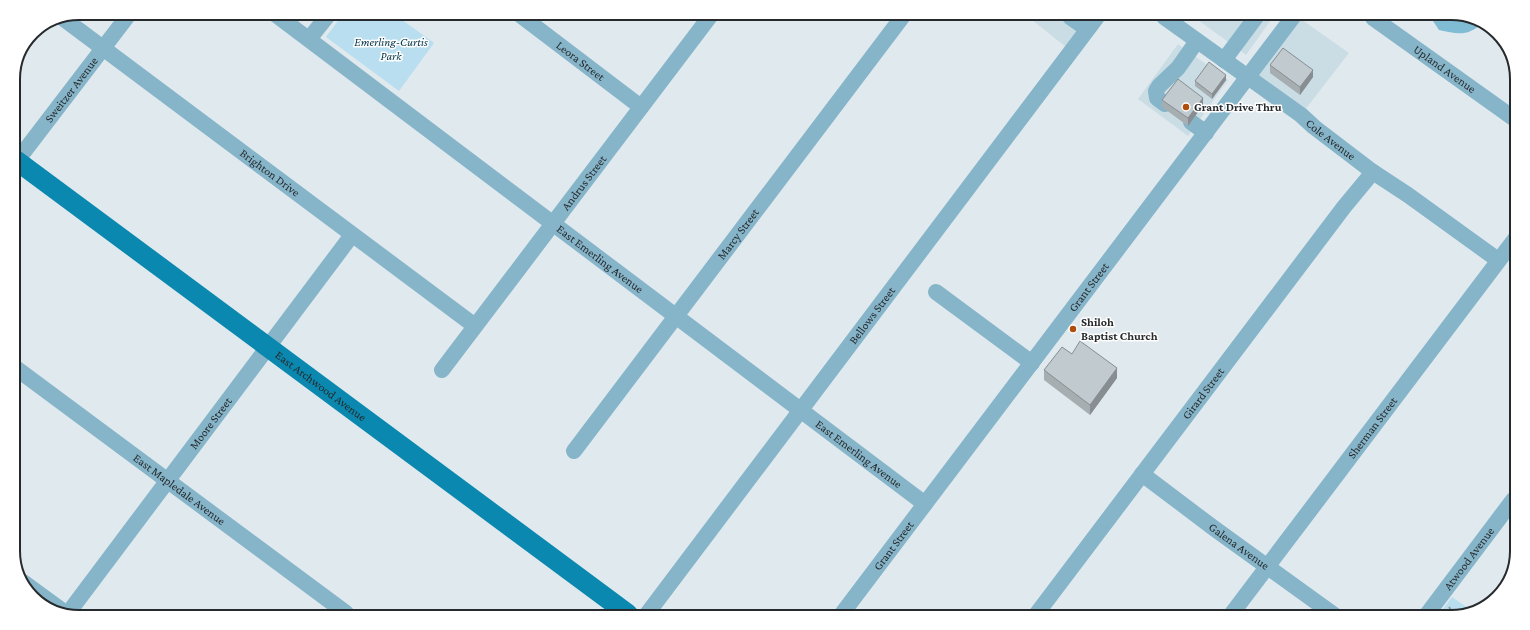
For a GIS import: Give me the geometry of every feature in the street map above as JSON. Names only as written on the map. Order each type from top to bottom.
[{"type":"main road","name":"East Archwood Avenue","points":[[20,166],[623,610]]},
{"type":"street","name":"Sweitzer Avenue","points":[[20,154],[125,20]]},
{"type":"street","name":"East Emerling Avenue","points":[[283,20],[925,504]]},
{"type":"street","points":[[310,39],[324,20]]},
{"type":"street","name":"Leora Street","points":[[527,20],[641,107]]},
{"type":"street","name":"Andrus Street","points":[[442,370],[707,20]]},
{"type":"street","name":"Marcy Street","points":[[574,451],[675,315],[900,20]]},
{"type":"street","name":"Cole Avenue","points":[[1168,20],[1302,115],[1314,127],[1373,172],[1408,195],[1498,260]]},
{"type":"street","points":[[1224,60],[1254,20]]},
{"type":"street","name":"Grant Street","points":[[845,610],[1206,134],[1289,20]]},
{"type":"street","name":"Upland Avenue","points":[[1376,20],[1510,116]]},
{"type":"street","name":"Brighton Drive","points":[[67,21],[475,326]]},
{"type":"street","name":"Bellows Street","points":[[649,610],[1092,23]]},
{"type":"street","points":[[1165,104],[1157,98],[1156,91],[1159,86],[1178,68],[1197,40]]},
{"type":"street","points":[[1191,122],[1206,134]]},
{"type":"street","name":"Girard Street","points":[[1040,610],[1344,206],[1373,172]]},
{"type":"street","name":"Moore Street","points":[[70,609],[352,235]]},
{"type":"street","name":"Sherman Street","points":[[1235,610],[1510,245]]},
{"type":"street","points":[[936,292],[1032,363]]},
{"type":"street","name":"East Mapledale Avenue","points":[[20,371],[342,610]]},
{"type":"street","name":"Galena Avenue","points":[[1142,474],[1327,610]]},
{"type":"street","name":"Atwood Avenue","points":[[1430,610],[1510,504]]},
{"type":"street","points":[[38,593],[55,605]]},
{"type":"path","points":[[1445,604],[1450,610]]},
{"type":"shaded area","points":[[1032,20],[1095,20],[1071,51]]},
{"type":"shaded area","points":[[1198,20],[1271,20],[1246,55]]},
{"type":"shaded area","points":[[1296,20],[1302,20],[1349,53],[1301,115],[1248,77]]},
{"type":"shaded area","points":[[1432,20],[1463,21],[1478,26],[1472,31],[1462,33],[1451,33],[1439,30]]},
{"type":"shaded area","points":[[1178,44],[1228,80],[1188,136],[1138,99]]},
{"type":"green space","name":"Emerling-Curtis Park","points":[[339,20],[402,20],[434,43],[399,91],[326,37]]},
{"type":"green space","points":[[1452,597],[1467,608],[1451,610],[1442,610]]},
{"type":"building","points":[[1283,48],[1313,70],[1300,87],[1270,65]]},
{"type":"building","points":[[1209,62],[1226,75],[1212,94],[1195,81]]},
{"type":"building","points":[[1178,79],[1203,98],[1188,118],[1162,100]]},
{"type":"building","name":"Shiloh Baptist Church","points":[[1080,341],[1117,368],[1090,405],[1044,370],[1062,347],[1072,354]]},
{"type":"place","name":"Grant Drive Thru","points":[[1186,107]]},
{"type":"place","name":"Shiloh Baptist Church","points":[[1073,329]]}]
